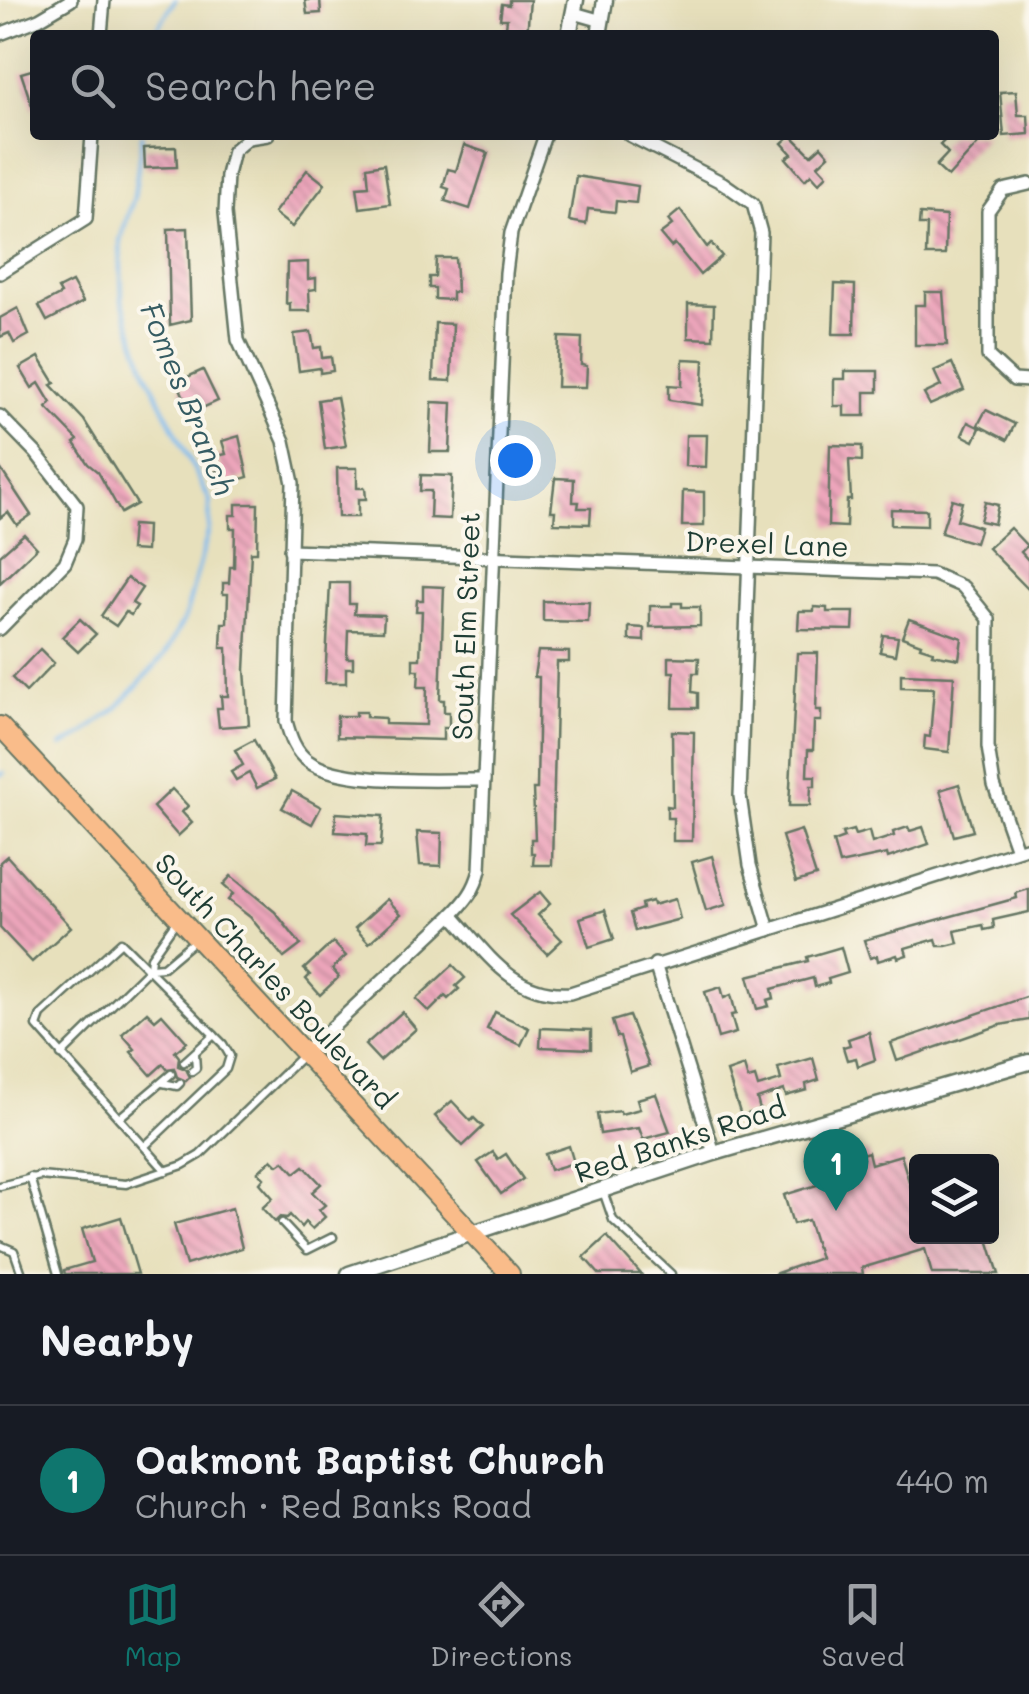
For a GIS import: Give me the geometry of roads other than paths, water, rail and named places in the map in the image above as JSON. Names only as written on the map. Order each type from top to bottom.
[{"type":"main road","name":"South Charles Boulevard","points":[[0,726],[510,1274]]},
{"type":"street","points":[[0,34],[39,19],[72,0]]},
{"type":"street","points":[[101,30],[104,0]]},
{"type":"street","points":[[575,7],[600,28],[605,0]]},
{"type":"street","points":[[0,273],[86,219],[92,140]]},
{"type":"street","points":[[246,140],[233,152],[225,213],[238,340],[284,441],[293,482],[286,721],[293,744],[308,761],[332,772],[357,777],[484,780]]},
{"type":"street","name":"South Elm Street","points":[[305,1052],[452,915],[470,896],[480,870],[508,260],[511,233],[543,140]]},
{"type":"street","points":[[639,140],[724,182],[753,204],[762,233],[740,796],[750,865],[770,930]]},
{"type":"street","points":[[1029,184],[1003,190],[988,211],[988,356],[1014,380],[1029,381]]},
{"type":"street","points":[[0,416],[36,453],[76,506],[75,539],[66,563],[0,629]]},
{"type":"street","name":"Drexel Lane","points":[[290,550],[933,574],[964,587],[989,619],[988,747],[994,785],[1023,849]]},
{"type":"street","points":[[452,915],[499,967],[530,990],[570,993],[1023,849]]},
{"type":"street","points":[[654,964],[714,1153]]},
{"type":"street","name":"Red Banks Road","points":[[349,1274],[714,1153],[1029,1062]]},
{"type":"lane","points":[[150,968],[150,957],[178,919]]},
{"type":"lane","points":[[61,1055],[150,968],[164,967],[197,938]]},
{"type":"lane","points":[[145,1146],[226,1069],[228,1050],[126,942],[117,942],[54,1003],[38,1026],[166,1171]]},
{"type":"lane","points":[[184,1062],[214,1035]]},
{"type":"lane","points":[[192,1071],[196,1068],[195,1052]]},
{"type":"lane","points":[[0,1186],[30,1177],[126,1184],[166,1171],[200,1154],[305,1052]]},
{"type":"lane","points":[[120,1118],[171,1074]]},
{"type":"lane","points":[[162,1082],[180,1084]]},
{"type":"lane","points":[[30,1177],[58,1274]]},
{"type":"lane","points":[[603,1190],[613,1220],[670,1274]]},
{"type":"lane","points":[[282,1223],[307,1250],[333,1237]]},
{"type":"lane","points":[[0,1245],[14,1251],[22,1274]]},
{"type":"waterway","name":"Fomes Branch","points":[[156,30],[175,0]]},
{"type":"waterway","name":"Fomes Branch","points":[[62,746],[118,707],[164,656],[185,617],[209,529],[210,501],[147,374],[122,300],[120,240],[134,197],[141,140]]},
{"type":"waterway","name":"Fomes Branch","points":[[0,775],[4,773]]},
{"type":"place","name":"Oakmont Baptist Church","points":[[836,1211]]}]
